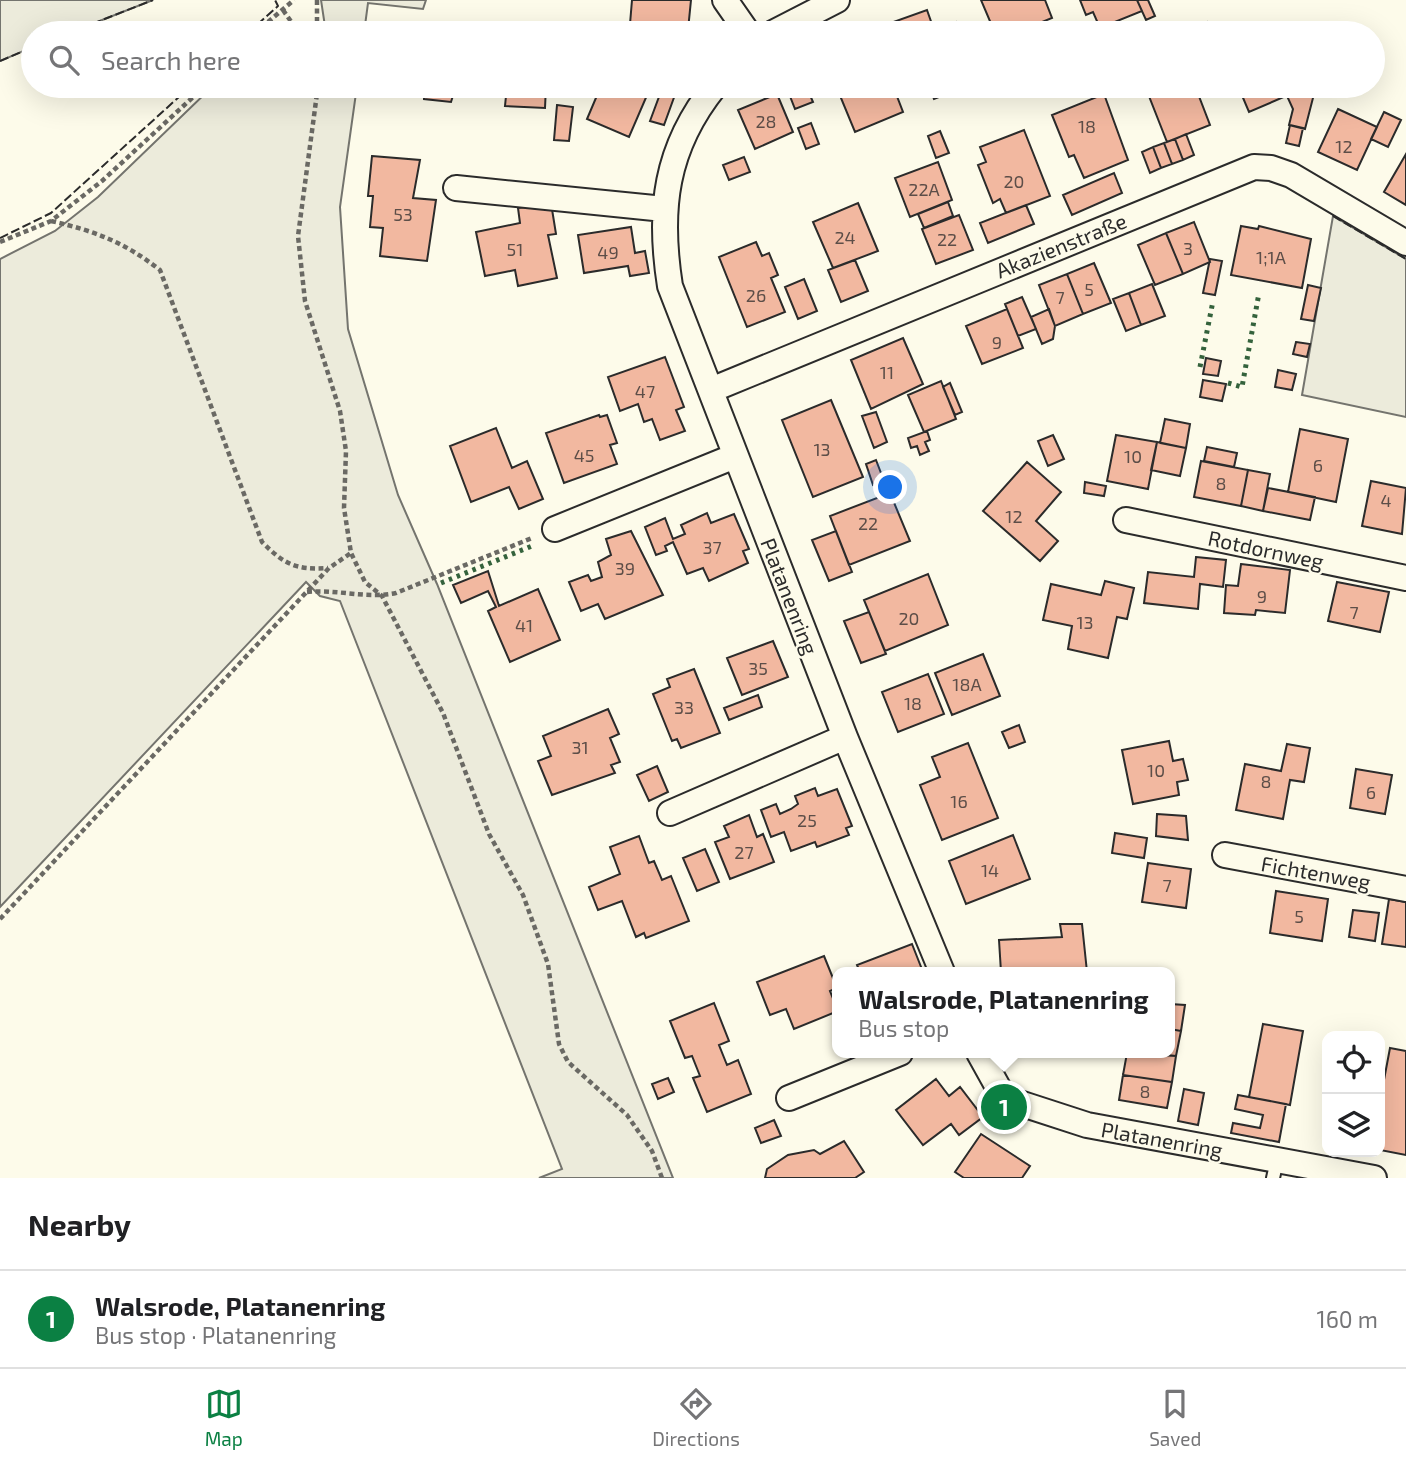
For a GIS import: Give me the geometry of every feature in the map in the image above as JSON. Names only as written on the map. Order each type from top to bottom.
[{"type":"street","points":[[725,0],[740,21]]},
{"type":"street","points":[[796,21],[837,0]]},
{"type":"street","name":"Platanenring","points":[[707,98],[684,131],[670,171],[664,209],[663,241],[670,286],[845,737],[940,967]]},
{"type":"street","name":"Akazienstraße","points":[[711,390],[1254,167],[1271,168],[1291,175],[1406,243]]},
{"type":"street","points":[[456,188],[664,209]]},
{"type":"street","points":[[555,529],[735,456]]},
{"type":"street","name":"Rotdornweg","points":[[1126,520],[1406,578]]},
{"type":"street","points":[[670,813],[845,737]]},
{"type":"street","name":"Fichtenweg","points":[[1225,855],[1406,889]]},
{"type":"street","points":[[789,1098],[888,1058]]},
{"type":"street","name":"Platanenring","points":[[982,1058],[1004,1098],[1087,1125],[1275,1169],[1359,1177]]},
{"type":"path","points":[[270,21],[294,0]]},
{"type":"path","points":[[317,0],[317,21]]},
{"type":"path","points":[[283,9],[291,21]]},
{"type":"path","points":[[0,242],[51,221],[102,181],[192,98]]},
{"type":"path","points":[[316,98],[298,236],[306,301],[340,411],[346,451],[344,508],[351,553],[365,582],[382,596],[443,713],[489,834],[523,895],[548,964],[559,1044],[568,1062],[627,1115],[652,1151],[662,1178]]},
{"type":"path","points":[[51,221],[99,232],[138,253],[160,270],[262,542],[281,562],[307,570],[329,568]]},
{"type":"path","points":[[307,592],[382,596],[396,593],[555,529]]},
{"type":"path","points":[[0,919],[329,568],[351,553]]},
{"type":"shaded area","points":[[0,0],[153,0],[100,21],[21,21],[21,52],[0,61]]},
{"type":"shaded area","points":[[321,0],[426,0],[423,9],[368,3],[366,21],[324,21]]},
{"type":"shaded area","points":[[201,98],[355,98],[340,207],[348,329],[398,495],[437,584],[673,1178],[539,1178],[562,1169],[340,601],[320,596],[306,582],[0,907],[0,259],[55,231],[98,197]]},
{"type":"shaded area","points":[[1333,216],[1406,259],[1406,417],[1302,395]]},
{"type":"building","points":[[632,0],[691,0],[689,21],[630,21]]},
{"type":"building","points":[[981,0],[1045,0],[1052,18],[1045,21],[990,21]]},
{"type":"building","points":[[1080,0],[1137,0],[1142,11],[1117,21],[1097,21],[1093,12],[1086,15]]},
{"type":"building","points":[[1137,0],[1148,0],[1155,16],[1146,20]]},
{"type":"building","points":[[927,10],[931,21],[896,21]]},
{"type":"building","points":[[424,98],[452,98],[451,102]]},
{"type":"building","points":[[506,98],[545,98],[545,108],[505,106]]},
{"type":"building","points":[[596,98],[646,98],[629,137],[587,119]]},
{"type":"building","points":[[659,98],[674,98],[664,125],[650,121]]},
{"type":"building","points":[[767,98],[779,98],[793,132],[755,149],[738,110]]},
{"type":"building","points":[[791,98],[811,98],[813,102],[795,109]]},
{"type":"building","points":[[841,98],[898,98],[903,112],[855,132]]},
{"type":"building","points":[[1094,98],[1105,98],[1128,160],[1084,178],[1074,155],[1069,157],[1052,115]]},
{"type":"building","points":[[1150,98],[1200,98],[1210,125],[1167,142]]},
{"type":"building","points":[[1243,98],[1281,98],[1249,112]]},
{"type":"building","points":[[1288,98],[1313,98],[1305,129],[1289,125],[1293,109]]},
{"type":"building","points":[[557,105],[573,107],[569,141],[554,140]]},
{"type":"building","points":[[1338,109],[1377,127],[1357,170],[1318,152]]},
{"type":"building","points":[[1384,112],[1401,120],[1388,147],[1371,139]]},
{"type":"building","points":[[811,123],[819,144],[806,149],[798,128]]},
{"type":"building","points":[[1290,125],[1303,128],[1299,146],[1286,143]]},
{"type":"building","points":[[1024,130],[1050,196],[1006,213],[1000,199],[993,203],[978,165],[986,162],[980,147]]},
{"type":"building","points":[[940,131],[949,153],[936,158],[928,136]]},
{"type":"building","points":[[1186,134],[1194,155],[1183,160],[1175,139]]},
{"type":"building","points":[[1175,139],[1183,160],[1172,164],[1164,143]]},
{"type":"building","points":[[1164,143],[1172,164],[1161,168],[1153,147]]},
{"type":"building","points":[[1153,147],[1161,168],[1150,173],[1142,152]]},
{"type":"building","points":[[1406,154],[1406,205],[1384,192]]},
{"type":"building","points":[[372,156],[420,160],[413,198],[436,200],[427,261],[380,256],[383,228],[370,227],[373,196],[368,196]]},
{"type":"building","points":[[744,157],[750,172],[729,180],[723,165]]},
{"type":"building","points":[[938,162],[952,200],[910,217],[895,178]]},
{"type":"building","points":[[1114,173],[1122,193],[1072,215],[1063,195]]},
{"type":"building","points":[[948,202],[953,216],[924,228],[918,214]]},
{"type":"building","points":[[551,203],[556,234],[548,235],[557,278],[518,286],[515,270],[485,276],[476,232],[520,223],[518,208]]},
{"type":"building","points":[[858,203],[878,251],[833,268],[813,222]]},
{"type":"building","points":[[1026,205],[1034,224],[988,243],[980,223]]},
{"type":"building","points":[[959,215],[973,250],[936,264],[922,229]]},
{"type":"building","points":[[1194,222],[1210,262],[1183,274],[1166,233]]},
{"type":"building","points":[[1241,226],[1258,229],[1259,226],[1311,239],[1302,288],[1231,275]]},
{"type":"building","points":[[631,227],[635,253],[645,251],[649,273],[630,276],[628,266],[584,273],[578,235]]},
{"type":"building","points":[[1166,233],[1183,274],[1155,285],[1138,245]]},
{"type":"building","points":[[756,242],[762,256],[769,253],[778,275],[771,278],[785,312],[747,327],[719,257]]},
{"type":"building","points":[[1210,259],[1222,261],[1215,295],[1203,293]]},
{"type":"building","points":[[855,260],[868,291],[841,302],[828,270]]},
{"type":"building","points":[[1094,263],[1111,303],[1083,314],[1067,274]]},
{"type":"building","points":[[1067,274],[1083,314],[1055,326],[1039,285]]},
{"type":"building","points":[[804,279],[817,311],[798,319],[785,287]]},
{"type":"building","points":[[1152,284],[1165,316],[1141,325],[1129,293]]},
{"type":"building","points":[[1308,285],[1321,288],[1314,321],[1301,319]]},
{"type":"building","points":[[1129,293],[1141,325],[1126,331],[1113,299]]},
{"type":"building","points":[[1022,297],[1036,329],[1018,336],[1005,304]]},
{"type":"building","points":[[1007,309],[1023,348],[982,364],[966,326]]},
{"type":"building","points":[[1049,309],[1055,326],[1053,339],[1042,344],[1031,317]]},
{"type":"building","points":[[903,338],[923,384],[871,409],[851,360]]},
{"type":"building","points":[[1296,342],[1310,344],[1307,357],[1293,354]]},
{"type":"building","points":[[665,357],[684,407],[676,410],[685,431],[660,440],[652,419],[644,422],[638,404],[620,411],[608,377]]},
{"type":"building","points":[[1206,358],[1221,361],[1218,376],[1203,374]]},
{"type":"building","points":[[1278,370],[1296,374],[1292,390],[1275,387]]},
{"type":"building","points":[[1203,380],[1226,384],[1222,401],[1200,397]]},
{"type":"building","points":[[941,381],[956,419],[924,432],[908,395]]},
{"type":"building","points":[[950,383],[962,412],[955,415],[943,387]]},
{"type":"building","points":[[831,400],[863,477],[813,497],[782,420]]},
{"type":"building","points":[[876,412],[887,442],[874,448],[862,416]]},
{"type":"building","points":[[599,415],[607,415],[617,443],[610,445],[617,464],[564,483],[546,433]]},
{"type":"building","points":[[1165,419],[1190,424],[1186,448],[1160,443]]},
{"type":"building","points":[[496,428],[512,468],[527,461],[543,499],[519,509],[509,487],[471,502],[450,446]]},
{"type":"building","points":[[1300,429],[1348,439],[1336,502],[1288,492]]},
{"type":"building","points":[[927,431],[930,440],[925,442],[929,451],[920,455],[917,446],[911,448],[908,438]]},
{"type":"building","points":[[1053,435],[1064,459],[1048,466],[1038,441]]},
{"type":"building","points":[[1116,435],[1157,442],[1148,489],[1107,481]]},
{"type":"building","points":[[1157,442],[1186,448],[1180,476],[1151,470]]},
{"type":"building","points":[[1207,447],[1237,453],[1234,467],[1204,461]]},
{"type":"building","points":[[876,460],[884,481],[873,485],[866,464]]},
{"type":"building","points":[[1201,461],[1248,470],[1241,506],[1194,497]]},
{"type":"building","points":[[1027,462],[1061,492],[1036,521],[1058,541],[1040,561],[983,511]]},
{"type":"building","points":[[1248,470],[1270,474],[1263,511],[1241,506]]},
{"type":"building","points":[[1371,481],[1406,488],[1402,534],[1362,526]]},
{"type":"building","points":[[1085,482],[1106,486],[1104,496],[1084,493]]},
{"type":"building","points":[[1268,488],[1315,497],[1310,520],[1263,511]]},
{"type":"building","points":[[890,493],[910,541],[849,565],[830,516]]},
{"type":"building","points":[[707,513],[711,523],[734,514],[749,549],[743,551],[748,563],[709,581],[703,568],[687,574],[673,542],[665,546],[667,551],[656,555],[645,527],[665,518],[673,539],[685,534],[681,525]]},
{"type":"building","points":[[631,531],[663,595],[605,619],[598,604],[581,611],[569,582],[588,575],[591,581],[602,577],[598,562],[611,555],[606,539]]},
{"type":"building","points":[[836,531],[852,572],[829,581],[812,540]]},
{"type":"building","points":[[1196,557],[1226,560],[1223,587],[1200,584],[1198,609],[1144,603],[1148,572],[1194,577]]},
{"type":"building","points":[[1241,564],[1290,570],[1285,613],[1256,610],[1255,615],[1224,613],[1226,585],[1238,586]]},
{"type":"building","points":[[488,571],[499,606],[538,589],[560,640],[510,662],[488,611],[496,607],[488,591],[461,603],[453,585]]},
{"type":"building","points":[[928,574],[948,625],[885,651],[864,600]]},
{"type":"building","points":[[1105,581],[1134,588],[1127,619],[1117,617],[1108,658],[1068,649],[1072,626],[1043,620],[1051,584],[1101,595]]},
{"type":"building","points":[[1337,582],[1389,592],[1380,632],[1328,621]]},
{"type":"building","points":[[869,612],[886,654],[861,663],[844,621]]},
{"type":"building","points":[[773,641],[788,677],[742,695],[727,658]]},
{"type":"building","points":[[983,654],[1000,696],[952,715],[935,673]]},
{"type":"building","points":[[694,669],[720,733],[681,748],[677,739],[672,741],[653,694],[670,687],[667,679]]},
{"type":"building","points":[[928,674],[944,714],[898,732],[882,692]]},
{"type":"building","points":[[758,695],[762,707],[729,720],[724,708]]},
{"type":"building","points":[[608,709],[619,734],[610,738],[620,762],[611,765],[615,773],[552,795],[538,761],[551,756],[543,736]]},
{"type":"building","points":[[1019,725],[1025,742],[1009,748],[1002,732]]},
{"type":"building","points":[[1169,741],[1173,761],[1183,759],[1188,780],[1177,782],[1179,795],[1133,804],[1122,750]]},
{"type":"building","points":[[968,743],[998,818],[942,840],[920,785],[940,777],[932,757]]},
{"type":"building","points":[[1287,744],[1310,748],[1304,782],[1290,780],[1283,819],[1236,810],[1245,764],[1281,771]]},
{"type":"building","points":[[657,766],[668,792],[649,801],[637,775]]},
{"type":"building","points":[[1356,769],[1392,775],[1385,814],[1350,808]]},
{"type":"building","points":[[815,788],[818,796],[837,789],[852,826],[846,828],[849,835],[817,847],[815,842],[791,851],[784,832],[771,837],[761,810],[776,804],[780,814],[798,804],[795,796]]},
{"type":"building","points":[[1157,814],[1186,816],[1188,840],[1156,836]]},
{"type":"building","points":[[749,815],[757,837],[763,834],[774,862],[730,879],[715,842],[729,837],[724,826]]},
{"type":"building","points":[[1115,833],[1147,838],[1144,858],[1112,853]]},
{"type":"building","points":[[1013,835],[1030,879],[966,904],[949,861]]},
{"type":"building","points":[[639,836],[649,863],[654,861],[662,880],[671,876],[689,921],[646,938],[644,933],[636,937],[622,901],[598,910],[589,887],[620,874],[610,847]]},
{"type":"building","points":[[705,849],[719,882],[697,891],[683,858]]},
{"type":"building","points":[[1148,863],[1191,869],[1186,908],[1142,902]]},
{"type":"building","points":[[1276,891],[1328,899],[1322,941],[1270,933]]},
{"type":"building","points":[[1389,899],[1406,902],[1406,947],[1382,944]]},
{"type":"building","points":[[1353,910],[1379,913],[1375,941],[1349,937]]},
{"type":"building","points":[[1060,924],[1082,924],[1086,967],[1001,967],[999,940],[1062,937]]},
{"type":"building","points":[[912,944],[921,967],[858,967],[857,965]]},
{"type":"building","points":[[824,956],[832,976],[832,1013],[794,1029],[786,1009],[770,1015],[757,982]]},
{"type":"building","points":[[714,1003],[729,1041],[719,1045],[727,1065],[738,1060],[751,1094],[707,1112],[693,1078],[700,1076],[692,1056],[685,1058],[670,1021]]},
{"type":"building","points":[[1175,1004],[1185,1005],[1181,1031],[1175,1030]]},
{"type":"building","points":[[1263,1024],[1303,1031],[1290,1105],[1249,1097]]},
{"type":"building","points":[[1175,1030],[1181,1031],[1175,1056]]},
{"type":"building","points":[[1390,1048],[1406,1051],[1406,1155],[1385,1151],[1385,1074]]},
{"type":"building","points":[[1176,1056],[1172,1082],[1123,1075],[1126,1058]]},
{"type":"building","points":[[1123,1075],[1172,1082],[1167,1108],[1119,1100]]},
{"type":"building","points":[[668,1078],[674,1092],[658,1099],[652,1084]]},
{"type":"building","points":[[936,1079],[949,1096],[960,1087],[983,1117],[959,1135],[951,1124],[923,1145],[896,1110]]},
{"type":"building","points":[[1184,1089],[1204,1093],[1198,1125],[1178,1121]]},
{"type":"building","points":[[1238,1095],[1286,1104],[1279,1142],[1231,1133],[1233,1123],[1260,1128],[1263,1115],[1235,1109]]},
{"type":"building","points":[[774,1120],[781,1136],[761,1143],[755,1128]]},
{"type":"building","points":[[981,1134],[1030,1166],[1022,1178],[964,1178],[955,1172]]},
{"type":"building","points":[[844,1141],[864,1172],[855,1178],[765,1178],[767,1169],[788,1155],[814,1150],[820,1154]]},
{"type":"hedge","points":[[1228,383],[1242,387],[1259,293]]},
{"type":"hedge","points":[[1200,367],[1213,301]]},
{"type":"hedge","points":[[441,583],[532,546]]},
{"type":"fence","points":[[100,21],[153,0]]},
{"type":"fence","points":[[261,21],[278,6],[275,0]]},
{"type":"fence","points":[[0,61],[21,52]]},
{"type":"fence","points":[[0,238],[51,213],[178,98]]},
{"type":"fence","points":[[1333,216],[1406,259]]},
{"type":"place","name":"Walsrode, Platanenring","points":[[1004,1107]]}]
